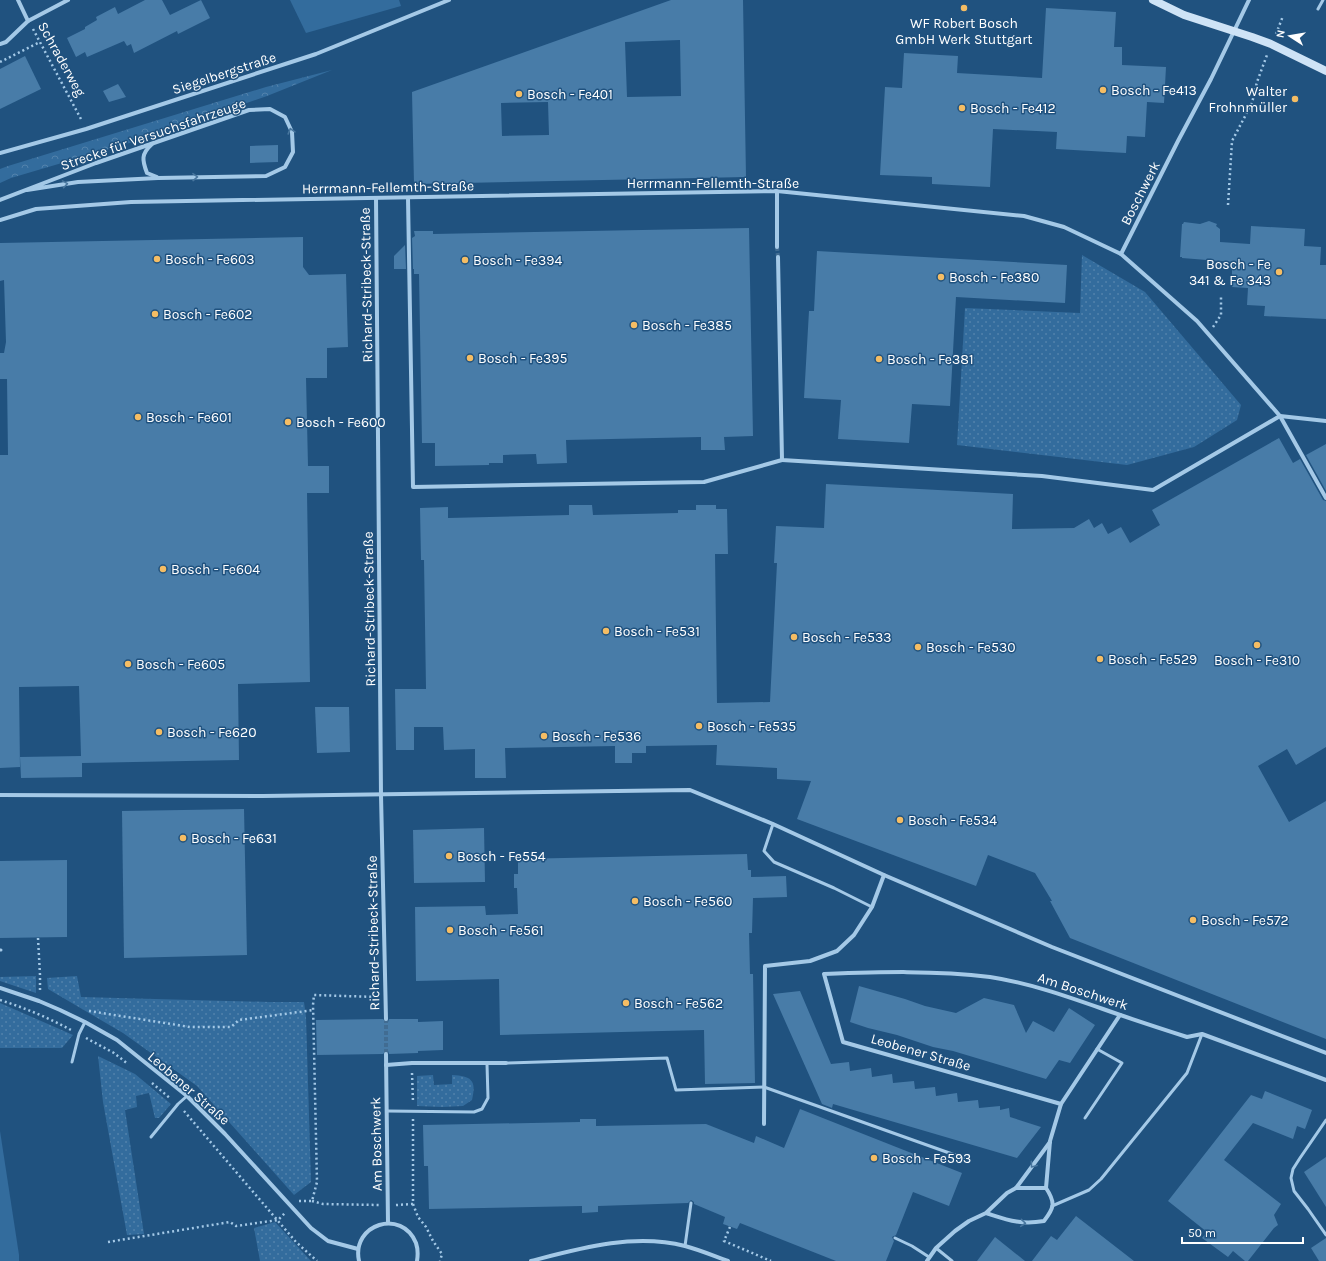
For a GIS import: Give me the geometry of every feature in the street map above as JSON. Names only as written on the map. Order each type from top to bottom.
[{"type":"main road","points":[[1153,0],[1184,15],[1271,44],[1326,71]]},
{"type":"street","name":"Schraderweg","points":[[18,0],[28,21]]},
{"type":"street","points":[[0,44],[6,42],[28,21],[68,0]]},
{"type":"street","name":"Siegelbergstraße","points":[[0,153],[86,129],[316,54],[450,0]]},
{"type":"street","name":"Boschwerk","points":[[1121,254],[1211,79],[1249,0]]},
{"type":"street","name":"Strecke für Versuchsfahrzeuge","points":[[0,200],[96,163],[249,110],[270,109],[285,117],[292,132],[293,152],[285,167],[266,176],[158,178],[78,182],[27,190]]},
{"type":"street","points":[[156,142],[145,151],[143,162],[147,173],[158,178]]},
{"type":"street","points":[[777,192],[777,247]]},
{"type":"street","name":"Herrmann-Fellemth-Straße","points":[[0,220],[36,209],[131,202],[777,192],[1024,216],[1064,227],[1121,254],[1197,320],[1280,416],[1326,498]]},
{"type":"street","name":"Richard-Stribeck-Straße","points":[[376,198],[381,795],[386,1019]]},
{"type":"street","points":[[408,198],[413,487],[704,482],[782,460],[1042,476],[1153,490],[1280,416],[1326,421]]},
{"type":"street","points":[[778,257],[782,460]]},
{"type":"street","points":[[0,795],[264,796],[690,790],[773,824],[884,875],[1052,947],[1326,1053]]},
{"type":"street","points":[[764,1124],[765,966],[810,961],[837,951],[854,935],[872,907],[884,875]]},
{"type":"street","name":"Am Boschwerk","points":[[824,974],[935,972],[990,978],[1025,984],[1186,1037],[1202,1034],[1326,1080]]},
{"type":"street","name":"Leobener Straße","points":[[824,974],[843,1042],[1061,1104]]},
{"type":"street","name":"Leobener Straße","points":[[0,988],[39,1001],[85,1022],[117,1040],[187,1096],[225,1134],[310,1228],[328,1241],[358,1249]]},
{"type":"street","points":[[986,1213],[1014,1222],[1029,1224],[1044,1221],[1052,1211],[1052,1198],[1046,1188],[1050,1142],[1061,1104],[1120,1015]]},
{"type":"street","name":"Am Boschwerk","points":[[386,1054],[388,1223]]},
{"type":"street","points":[[386,1065],[412,1063],[506,1063]]},
{"type":"street","points":[[1016,1188],[1050,1142]]},
{"type":"street","points":[[928,1259],[936,1248],[955,1231],[969,1221],[986,1213],[1007,1193],[1016,1188],[1046,1188]]},
{"type":"street","points":[[359,1261],[358,1249],[368,1230],[378,1225],[388,1223],[398,1225],[407,1230],[414,1237],[417,1247],[417,1261]]},
{"type":"street","points":[[531,1261],[611,1243],[639,1241],[685,1246],[728,1261]]},
{"type":"lane","points":[[1318,9],[1323,0]]},
{"type":"lane","points":[[773,824],[764,852],[774,862],[834,888],[872,907]]},
{"type":"lane","points":[[72,1062],[79,1034],[85,1022]]},
{"type":"lane","points":[[1052,1206],[1089,1190],[1101,1179],[1187,1073],[1202,1034]]},
{"type":"lane","points":[[1085,1118],[1122,1063],[1098,1049]]},
{"type":"lane","points":[[506,1063],[667,1058],[676,1090],[764,1088],[969,1160]]},
{"type":"lane","points":[[386,1112],[474,1112],[482,1109],[488,1098],[487,1064]]},
{"type":"lane","points":[[151,1137],[178,1104],[187,1096]]},
{"type":"lane","points":[[1326,1120],[1300,1158],[1293,1170],[1291,1178],[1294,1191],[1326,1235]]},
{"type":"lane","points":[[685,1246],[691,1203]]},
{"type":"lane","points":[[895,1238],[912,1246],[928,1259]]},
{"type":"lane","points":[[936,1248],[952,1261]]},
{"type":"path","name":"Schraderweg","points":[[28,21],[86,129]]},
{"type":"path","points":[[0,62],[40,42]]},
{"type":"path","points":[[1228,205],[1232,141],[1252,103],[1258,82]]},
{"type":"path","points":[[1209,334],[1220,316],[1221,297]]},
{"type":"path","points":[[38,938],[40,975],[39,1001]]},
{"type":"path","points":[[312,1201],[317,1182],[314,995],[385,997]]},
{"type":"path","points":[[83,1011],[98,1012],[157,1023],[190,1027],[231,1027],[239,1020],[314,1010]]},
{"type":"path","points":[[412,1063],[413,1204],[418,1217],[426,1227],[442,1254],[440,1261]]},
{"type":"path","points":[[108,1242],[230,1222],[236,1226],[278,1220],[301,1200],[323,1204],[413,1204]]},
{"type":"path","points":[[730,1226],[724,1241],[771,1261]]},
{"type":"green space","points":[[290,0],[399,0],[401,6],[306,33]]},
{"type":"green space","points":[[332,70],[267,96],[143,139],[11,178],[0,183],[0,169],[8,166],[266,87]]},
{"type":"green space","points":[[1082,255],[1145,292],[1241,405],[1237,420],[1194,447],[1127,465],[957,445],[965,308],[1080,313]]},
{"type":"green space","points":[[36,976],[36,993],[0,981],[0,977]]},
{"type":"green space","points":[[77,976],[81,997],[304,1002],[306,1017],[311,1182],[294,1195],[197,1086],[123,1033],[48,989],[47,978]]},
{"type":"green space","points":[[0,1003],[73,1035],[62,1048],[0,1048]]},
{"type":"green space","points":[[98,1056],[135,1074],[171,1104],[159,1118],[155,1118],[149,1093],[136,1096],[137,1107],[125,1110],[144,1234],[127,1235],[103,1102]]},
{"type":"green space","points":[[433,1075],[434,1085],[452,1084],[452,1075],[468,1078],[471,1080],[474,1088],[472,1100],[463,1106],[417,1106],[417,1076]]},
{"type":"green space","points":[[0,1131],[19,1255],[19,1261],[0,1261]]},
{"type":"green space","points":[[275,1222],[311,1261],[260,1261],[254,1228]]},
{"type":"building","points":[[145,0],[162,0],[170,15],[201,0],[210,18],[178,34],[177,31],[134,53],[131,44],[127,46],[124,41],[87,57],[85,52],[76,57],[67,38],[85,29],[85,27],[97,20],[96,17],[115,7],[118,14]]},
{"type":"building","name":"Bosch - Fe401","points":[[671,0],[743,0],[746,177],[414,184],[412,92]],"holes":[[[680,40],[681,96],[627,97],[625,42]],[[548,102],[549,135],[502,136],[501,103]]]},
{"type":"building","points":[[1046,8],[1116,12],[1114,47],[1122,47],[1122,65],[1166,67],[1164,103],[1147,102],[1145,137],[1127,136],[1126,153],[1056,149],[1057,132],[993,129],[990,187],[932,184],[932,177],[880,175],[885,87],[902,88],[904,53],[958,56],[957,73],[1042,78]]},
{"type":"building","points":[[25,56],[41,89],[0,109],[0,69]]},
{"type":"building","points":[[118,84],[126,97],[109,102],[103,91]]},
{"type":"building","points":[[278,145],[278,162],[250,163],[250,146]]},
{"type":"building","name":"Bosch - Fe 341 & Fe 343","points":[[1209,221],[1217,224],[1216,226],[1220,229],[1220,242],[1250,244],[1251,226],[1305,229],[1304,246],[1321,247],[1320,265],[1326,265],[1326,319],[1264,316],[1265,306],[1247,305],[1248,288],[1232,287],[1232,262],[1180,257],[1182,224],[1184,222],[1200,224]]},
{"type":"building","name":"Bosch - Fe385","points":[[749,228],[753,436],[724,437],[725,450],[701,450],[701,437],[566,440],[567,463],[537,464],[536,454],[503,455],[503,463],[489,463],[489,465],[435,466],[435,443],[422,443],[419,274],[414,274],[413,269],[412,238],[415,236],[414,231],[433,231],[433,234]]},
{"type":"building","points":[[303,237],[303,267],[309,275],[346,274],[348,347],[327,348],[327,378],[306,378],[308,466],[329,466],[329,493],[307,493],[310,682],[238,684],[239,760],[82,763],[82,777],[21,778],[20,757],[81,756],[79,686],[19,687],[20,767],[0,768],[0,455],[8,455],[7,379],[0,379],[0,353],[4,353],[6,342],[4,280],[0,281],[0,243]]},
{"type":"building","points":[[405,245],[406,269],[394,269],[394,256]]},
{"type":"building","points":[[817,251],[1067,265],[1065,303],[956,297],[950,406],[912,404],[909,443],[838,439],[841,400],[804,398],[809,311],[814,311]]},
{"type":"building","points":[[1279,438],[1293,463],[1300,459],[1323,500],[1326,501],[1326,747],[1296,765],[1287,749],[1258,766],[1289,822],[1326,801],[1326,1039],[1070,938],[1050,901],[1052,901],[1035,873],[988,855],[976,886],[797,819],[811,781],[777,779],[777,768],[716,765],[717,745],[646,746],[646,753],[632,753],[632,763],[615,763],[615,746],[505,748],[506,778],[475,778],[475,749],[444,750],[443,727],[414,727],[414,750],[396,750],[395,689],[426,689],[424,560],[421,560],[420,508],[448,507],[448,518],[569,515],[569,505],[592,505],[593,515],[678,513],[678,510],[696,510],[696,505],[716,505],[716,509],[727,509],[728,554],[715,554],[717,703],[770,702],[777,563],[774,563],[776,526],[824,528],[826,484],[1013,494],[1012,529],[1074,528],[1089,519],[1094,528],[1102,523],[1108,534],[1121,527],[1130,543],[1160,525],[1152,510]]},
{"type":"building","points":[[1326,444],[1326,491],[1306,455]]},
{"type":"building","points":[[315,707],[349,707],[350,752],[317,753]]},
{"type":"building","points":[[244,809],[247,955],[124,958],[122,811]]},
{"type":"building","name":"Bosch - Fe554","points":[[484,828],[485,882],[414,883],[413,830]]},
{"type":"building","points":[[747,854],[748,870],[751,870],[751,877],[786,876],[787,897],[753,898],[752,933],[749,933],[750,974],[753,974],[755,1083],[705,1084],[704,1030],[500,1035],[499,979],[416,981],[415,907],[485,906],[486,915],[518,914],[517,888],[514,888],[514,874],[518,874],[518,859]]},
{"type":"building","points":[[67,860],[67,937],[0,938],[0,861]]},
{"type":"building","points":[[859,986],[925,1006],[956,1013],[984,998],[1014,1005],[1026,1033],[1033,1021],[1054,1032],[1069,1008],[1095,1025],[1070,1063],[1059,1060],[1046,1079],[850,1022]]},
{"type":"building","points":[[800,991],[831,1064],[849,1062],[850,1071],[871,1068],[872,1077],[892,1074],[893,1083],[914,1081],[915,1089],[935,1087],[936,1096],[957,1093],[958,1102],[978,1100],[979,1108],[1000,1106],[1000,1110],[1009,1108],[1010,1117],[1041,1127],[1017,1158],[833,1104],[832,1108],[822,1104],[773,994]]},
{"type":"building","points":[[383,1019],[386,1022],[388,1022],[389,1019],[418,1019],[418,1022],[443,1021],[443,1050],[418,1051],[418,1053],[389,1054],[388,1051],[386,1051],[383,1054],[317,1055],[316,1020]]},
{"type":"building","points":[[1265,1091],[1312,1110],[1305,1129],[1297,1126],[1293,1139],[1253,1123],[1224,1160],[1281,1204],[1274,1215],[1278,1225],[1248,1261],[1245,1261],[1233,1251],[1228,1257],[1202,1238],[1207,1232],[1168,1201],[1251,1095],[1262,1099]]},
{"type":"building","points":[[800,1109],[962,1173],[949,1206],[913,1192],[896,1235],[892,1237],[894,1241],[886,1261],[836,1261],[740,1223],[737,1229],[723,1224],[725,1217],[694,1204],[691,1200],[688,1203],[598,1206],[598,1212],[582,1213],[582,1206],[429,1209],[428,1166],[424,1166],[423,1125],[580,1122],[580,1119],[596,1119],[596,1126],[706,1124],[754,1143],[756,1136],[784,1148]]},
{"type":"building","points":[[1326,1157],[1326,1207],[1304,1172]]},
{"type":"building","points":[[1076,1216],[1134,1261],[1032,1261],[1051,1236],[1057,1240]]},
{"type":"building","points":[[995,1237],[1025,1261],[977,1261]]},
{"type":"building","points":[[1326,1238],[1326,1261],[1319,1261],[1311,1248]]},
{"type":"tunnel","points":[[777,247],[778,257]]},
{"type":"tunnel","points":[[386,1019],[386,1054]]},
{"type":"place","name":"WF Robert Bosch GmbH Werk Stuttgart","points":[[964,8]]},
{"type":"place","name":"Bosch - Fe413","points":[[1103,90]]},
{"type":"place","name":"Bosch - Fe401","points":[[519,94]]},
{"type":"place","name":"Walter Frohnmüller","points":[[1295,99]]},
{"type":"place","name":"Bosch - Fe412","points":[[962,108]]},
{"type":"place","name":"Bosch - Fe603","points":[[157,259]]},
{"type":"place","name":"Bosch - Fe394","points":[[465,260]]},
{"type":"place","name":"Bosch - Fe 341 & Fe 343","points":[[1279,272]]},
{"type":"place","name":"Bosch - Fe380","points":[[941,277]]},
{"type":"place","name":"Bosch - Fe602","points":[[155,314]]},
{"type":"place","name":"Bosch - Fe385","points":[[634,325]]},
{"type":"place","name":"Bosch - Fe395","points":[[470,358]]},
{"type":"place","name":"Bosch - Fe381","points":[[879,359]]},
{"type":"place","name":"Bosch - Fe601","points":[[138,417]]},
{"type":"place","name":"Bosch - Fe600","points":[[288,422]]},
{"type":"place","name":"Bosch - Fe604","points":[[163,569]]},
{"type":"place","name":"Bosch - Fe531","points":[[606,631]]},
{"type":"place","name":"Bosch - Fe533","points":[[794,637]]},
{"type":"place","name":"Bosch - Fe310","points":[[1257,645]]},
{"type":"place","name":"Bosch - Fe530","points":[[918,647]]},
{"type":"place","name":"Bosch - Fe529","points":[[1100,659]]},
{"type":"place","name":"Bosch - Fe605","points":[[128,664]]},
{"type":"place","name":"Bosch - Fe535","points":[[699,726]]},
{"type":"place","name":"Bosch - Fe620","points":[[159,732]]},
{"type":"place","name":"Bosch - Fe536","points":[[544,736]]},
{"type":"place","name":"Bosch - Fe534","points":[[900,820]]},
{"type":"place","name":"Bosch - Fe631","points":[[183,838]]},
{"type":"place","name":"Bosch - Fe554","points":[[449,856]]},
{"type":"place","name":"Bosch - Fe560","points":[[635,901]]},
{"type":"place","name":"Bosch - Fe572","points":[[1193,920]]},
{"type":"place","name":"Bosch - Fe561","points":[[450,930]]},
{"type":"place","name":"Bosch - Fe562","points":[[626,1003]]},
{"type":"place","name":"Bosch - Fe593","points":[[874,1158]]}]
